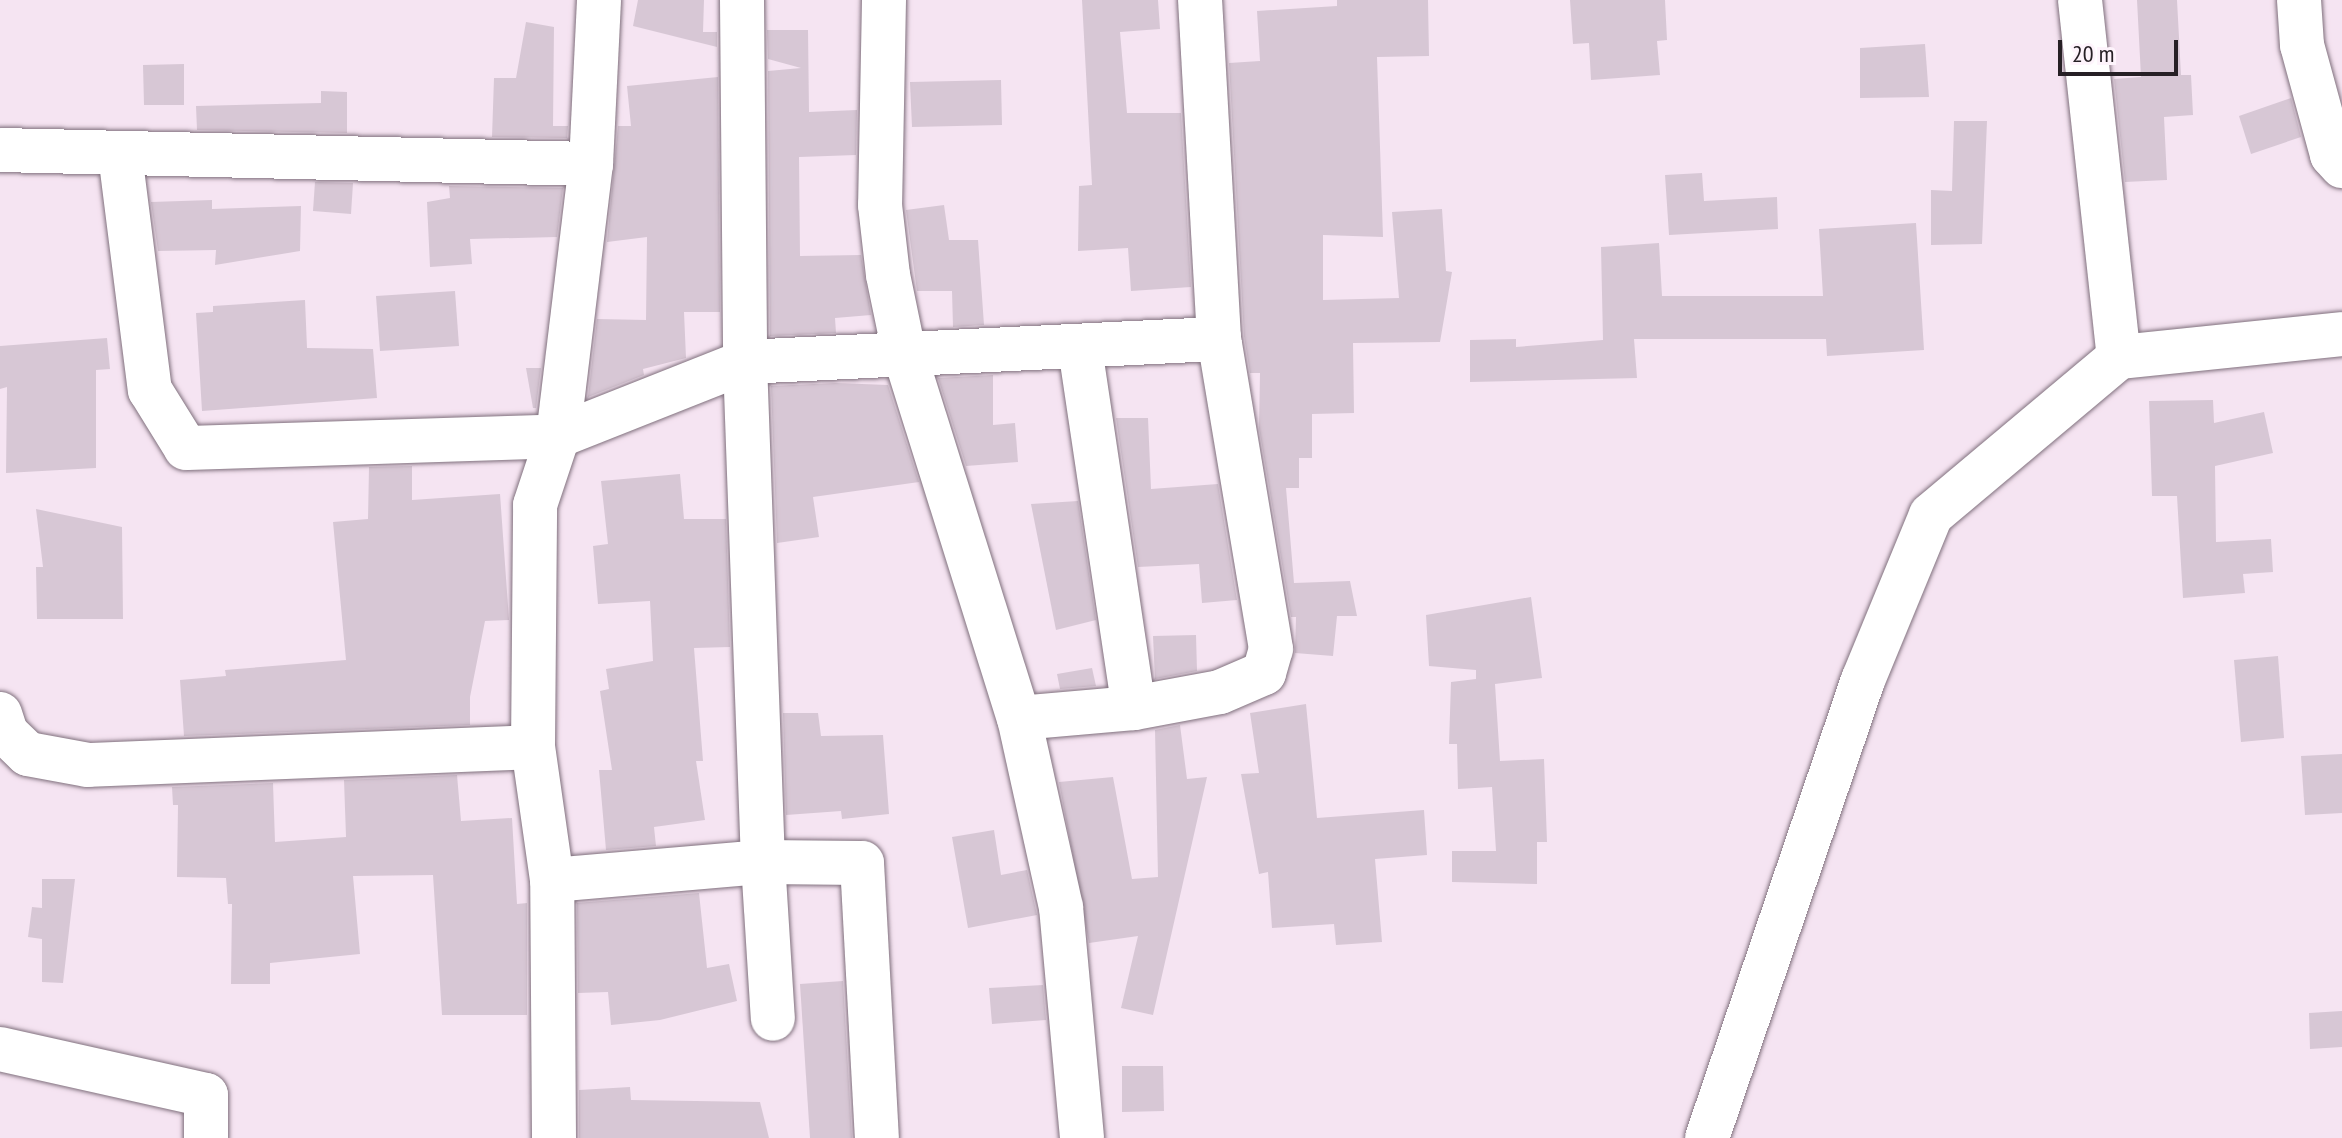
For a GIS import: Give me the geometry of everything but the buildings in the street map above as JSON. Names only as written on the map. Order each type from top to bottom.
[{"type":"street","points":[[554,1138],[552,880],[533,747],[535,505],[558,436],[591,164],[599,0]]},
{"type":"street","points":[[742,0],[745,362],[763,862],[773,1019]]},
{"type":"street","points":[[884,0],[880,205],[904,352],[1019,718],[1061,907],[1082,1138]]},
{"type":"street","points":[[1019,718],[1134,708],[1235,686],[1264,673],[1271,649],[1219,339],[1200,0]]},
{"type":"street","points":[[2080,0],[2119,357]]},
{"type":"street","points":[[2299,0],[2302,45],[2332,155],[2342,166]]},
{"type":"street","points":[[0,150],[591,164]]},
{"type":"street","points":[[120,154],[150,390],[186,448],[558,436],[745,362],[1219,339]]},
{"type":"street","points":[[1707,1138],[1863,680],[1931,515],[2119,357],[2342,334]]},
{"type":"street","points":[[1080,348],[1134,708]]},
{"type":"street","points":[[0,714],[6,733],[28,754],[88,765],[533,747]]},
{"type":"street","points":[[552,880],[763,862],[862,863],[877,1138]]},
{"type":"street","points":[[0,1049],[206,1095],[206,1138]]}]
